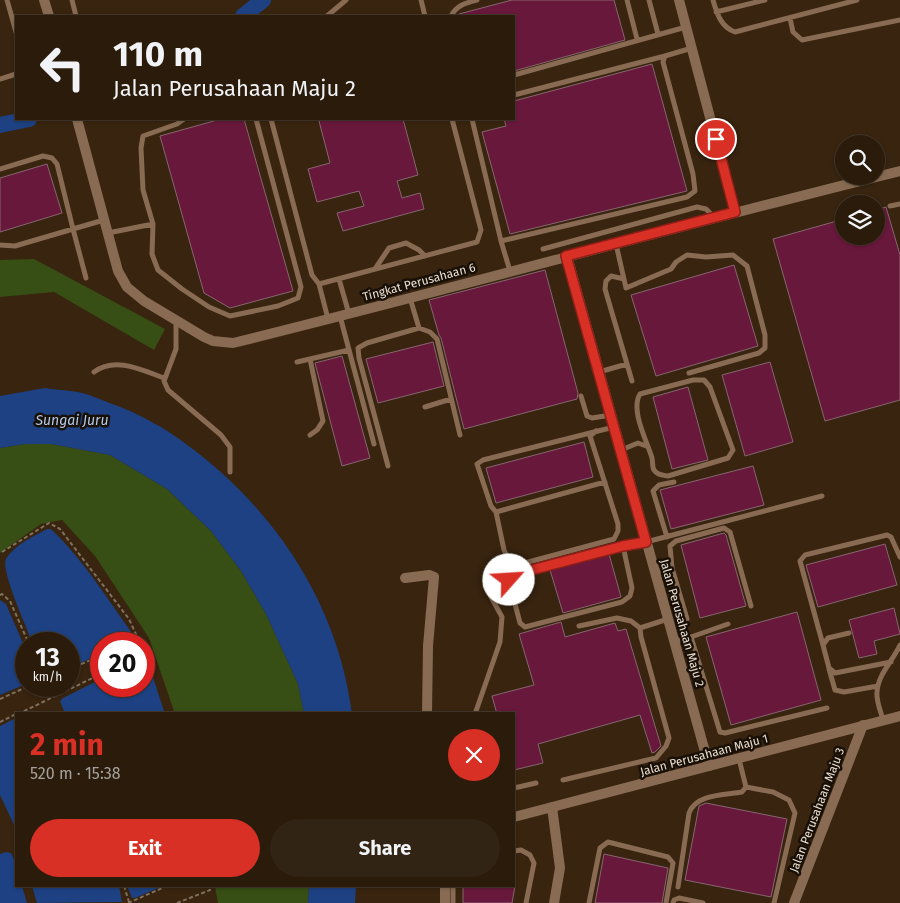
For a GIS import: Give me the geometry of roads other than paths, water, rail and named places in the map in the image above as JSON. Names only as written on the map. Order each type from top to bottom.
[{"type":"street","points":[[44,0],[49,15]]},
{"type":"street","points":[[679,0],[735,212]]},
{"type":"street","name":"Tingkat Perusahaan 6","points":[[77,120],[118,271],[127,287],[144,301],[204,337],[222,343],[233,343],[329,319],[714,217],[900,171]]},
{"type":"street","name":"Jalan Perusahaan Maju 2","points":[[566,256],[709,766]]},
{"type":"street","points":[[406,578],[429,575],[434,577],[428,646],[427,712]]},
{"type":"street","name":"Jalan Perusahaan Maju 1","points":[[515,817],[900,716]]},
{"type":"street","name":"Jalan Perusahaan Maju 3","points":[[794,903],[863,726]]},
{"type":"street","points":[[552,808],[560,868],[554,903]]},
{"type":"street","points":[[445,887],[445,903]]},
{"type":"lane","points":[[7,0],[15,28]]},
{"type":"lane","points":[[72,0],[76,15]]},
{"type":"lane","points":[[328,15],[346,0]]},
{"type":"lane","points":[[421,0],[425,15]]},
{"type":"lane","points":[[451,15],[454,10],[464,4],[477,0]]},
{"type":"lane","points":[[627,0],[637,40]]},
{"type":"lane","points":[[649,0],[658,34]]},
{"type":"lane","points":[[713,0],[716,12],[727,29],[736,32],[858,0]]},
{"type":"lane","points":[[716,12],[765,0]]},
{"type":"lane","points":[[790,18],[793,32],[802,40],[900,20]]},
{"type":"lane","points":[[515,75],[686,27]]},
{"type":"lane","points":[[515,95],[692,48]]},
{"type":"lane","points":[[501,240],[687,197],[695,190],[693,174],[663,62],[665,56]]},
{"type":"lane","points":[[0,79],[15,74]]},
{"type":"lane","points":[[183,120],[177,124],[143,136],[141,148],[143,190],[153,224],[152,254],[158,270],[209,307],[230,316],[278,306],[298,298],[301,287],[256,120]]},
{"type":"lane","points":[[271,120],[312,275],[320,284],[329,319]]},
{"type":"lane","points":[[320,284],[477,242],[481,230],[452,120]]},
{"type":"lane","points":[[472,120],[510,271]]},
{"type":"lane","points":[[0,169],[43,156],[52,158],[57,164],[86,278]]},
{"type":"lane","points":[[890,206],[900,204]]},
{"type":"lane","points":[[543,249],[697,207],[706,209],[714,217]]},
{"type":"lane","points":[[0,245],[15,246],[104,220]]},
{"type":"lane","points":[[108,233],[153,224]]},
{"type":"lane","points":[[375,269],[389,248],[406,243],[419,250],[425,256]]},
{"type":"lane","points":[[616,243],[626,288],[671,269],[676,262],[687,255],[706,258],[733,255],[746,266],[766,335],[765,348],[759,353],[690,372]]},
{"type":"lane","points":[[624,279],[611,276],[606,281],[605,288],[632,381]]},
{"type":"lane","points":[[340,279],[349,350],[374,444]]},
{"type":"lane","points":[[410,298],[419,328]]},
{"type":"lane","points":[[176,320],[176,349],[164,380],[168,390],[222,435],[230,448],[230,472]]},
{"type":"lane","points":[[388,466],[359,358],[358,348],[366,343],[419,328],[430,332],[437,339],[460,435]]},
{"type":"lane","points":[[297,362],[349,350]]},
{"type":"lane","points":[[310,359],[323,421],[317,430],[310,435]]},
{"type":"lane","points":[[94,372],[102,366],[119,364],[164,378]]},
{"type":"lane","points":[[599,372],[627,364]]},
{"type":"lane","points":[[620,450],[638,443],[646,446],[654,470],[659,475],[668,476],[728,458],[733,450],[710,387],[704,380],[693,380],[640,394],[636,400],[637,410],[646,446]]},
{"type":"lane","points":[[581,396],[587,416],[592,418],[611,415]]},
{"type":"lane","points":[[425,407],[451,399]]},
{"type":"lane","points":[[596,432],[590,436],[618,524],[618,531],[614,538],[521,564],[510,562],[504,550],[496,512],[491,506],[477,464],[483,460],[614,426]]},
{"type":"lane","points":[[496,512],[605,482]]},
{"type":"lane","points":[[666,537],[653,491],[659,485],[674,482]]},
{"type":"lane","points":[[623,546],[632,588],[630,596],[622,602],[525,627],[520,623],[509,580],[513,575],[623,546],[666,537],[822,496]]},
{"type":"lane","points":[[687,619],[672,568],[670,546],[676,541],[724,528],[730,532],[751,606]]},
{"type":"lane","points":[[878,686],[844,692],[835,690],[800,561],[805,555],[887,535],[891,538],[900,557]]},
{"type":"lane","points":[[655,572],[672,568]]},
{"type":"lane","points":[[476,712],[500,642],[502,617],[485,586]]},
{"type":"lane","points":[[579,626],[617,618],[631,621],[640,628]]},
{"type":"lane","points":[[640,628],[668,619]]},
{"type":"lane","points":[[674,642],[728,624]]},
{"type":"lane","points":[[563,780],[656,758],[666,746],[669,738],[640,637],[640,628]]},
{"type":"lane","points":[[823,645],[828,638],[849,633]]},
{"type":"lane","points":[[691,637],[720,732],[725,733],[827,708]]},
{"type":"lane","points":[[883,720],[877,694],[878,686],[881,677],[900,645]]},
{"type":"lane","points":[[828,668],[836,673],[891,662]]},
{"type":"lane","points":[[738,758],[746,787]]},
{"type":"lane","points":[[515,788],[536,783]]},
{"type":"lane","points":[[678,887],[692,806],[702,799],[742,792],[746,787]]},
{"type":"lane","points":[[746,787],[773,792],[789,800],[795,813],[774,903]]},
{"type":"lane","points":[[589,903],[600,848],[608,842],[668,857],[673,862],[666,903]]},
{"type":"lane","points":[[515,852],[521,850],[530,855],[534,863],[526,903]]},
{"type":"lane","points":[[453,887],[453,903]]},
{"type":"lane","points":[[673,903],[674,900],[679,898],[703,903]]},
{"type":"water","name":"Sungai Juru","points":[[45,388],[89,395],[150,421],[190,447],[221,472],[250,500],[275,531],[298,564],[317,598],[333,635],[345,674],[352,712],[304,712],[298,684],[266,614],[241,571],[211,531],[167,489],[110,455],[51,444],[25,444],[0,448],[0,396]]},
{"type":"water","points":[[47,529],[51,529],[85,567],[131,632],[90,632],[90,659],[80,663],[80,632],[28,632],[11,587],[5,565],[6,559],[14,549]]},
{"type":"water","points":[[0,600],[6,604],[18,632],[15,632],[15,689],[0,695]]},
{"type":"water","points":[[155,683],[164,712],[64,712],[60,701],[65,697],[80,697],[80,690],[90,684],[90,697],[155,697]]},
{"type":"water","points":[[15,718],[15,827],[0,795],[0,726]]},
{"type":"water","points":[[11,853],[15,865],[15,887],[22,887],[27,903],[0,903],[0,854]]},
{"type":"water","points":[[32,887],[119,887],[122,902],[37,903]]},
{"type":"water","points":[[127,887],[161,887],[135,898],[132,898]]},
{"type":"water","points":[[309,887],[356,887],[355,903],[308,903]]},
{"type":"waterway","points":[[244,15],[263,0]]},
{"type":"waterway","points":[[0,125],[24,120]]}]
